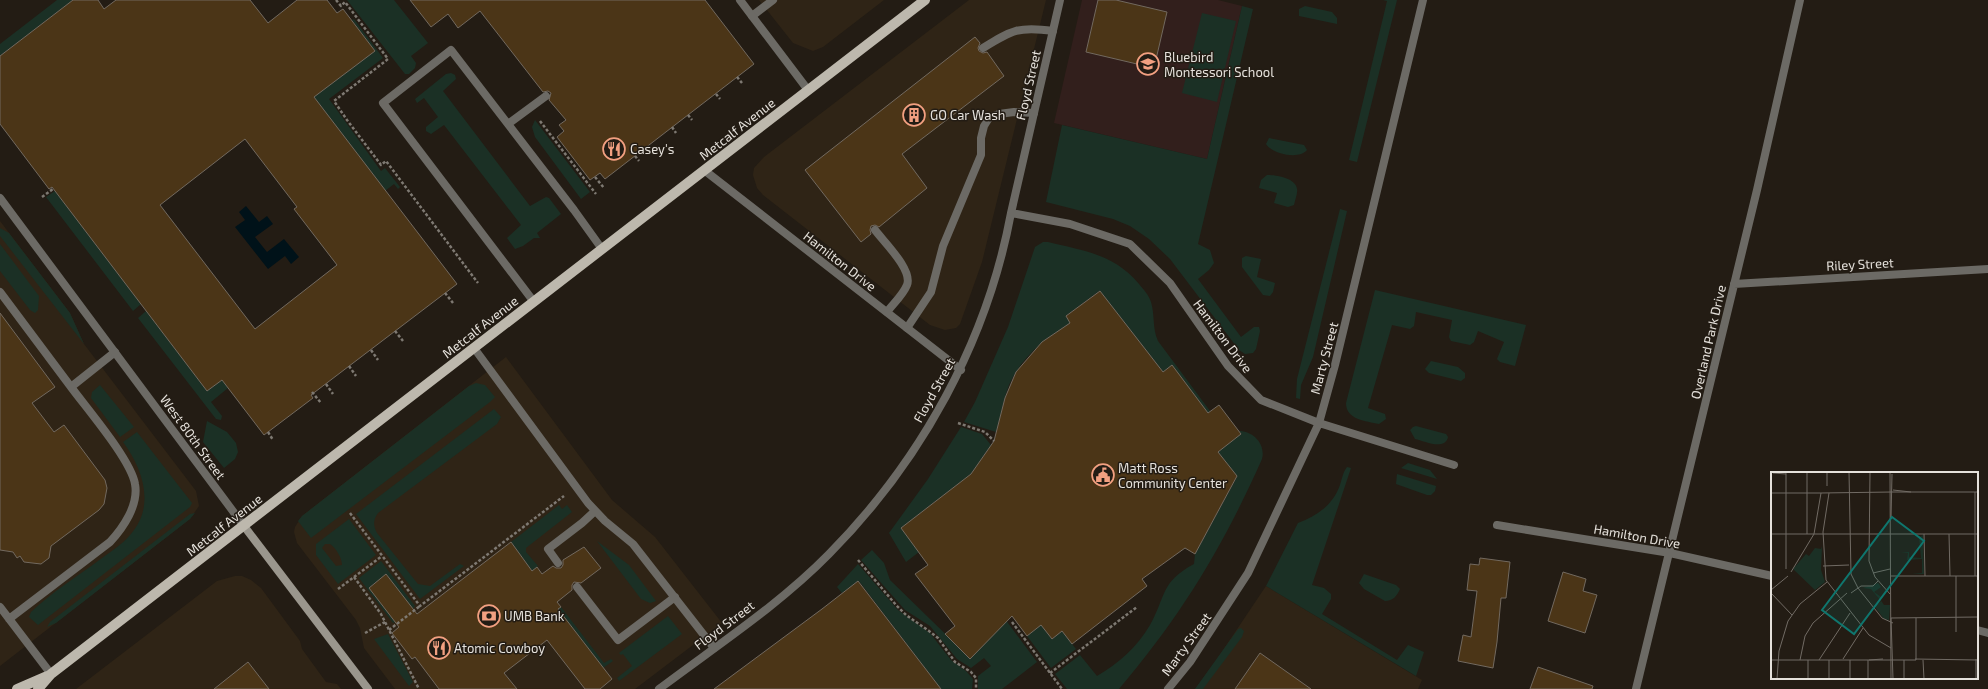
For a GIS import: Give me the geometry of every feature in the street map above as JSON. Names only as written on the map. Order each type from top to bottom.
[{"type":"main road","name":"Metcalf Avenue","points":[[38,689],[51,674],[925,0]]},
{"type":"main road","name":"Metcalf Avenue","points":[[17,689],[51,674]]},
{"type":"street","points":[[740,0],[808,90]]},
{"type":"street","points":[[752,16],[772,0]]},
{"type":"street","name":"Floyd Street","points":[[659,689],[786,593],[829,554],[878,499],[914,450],[961,370],[989,299],[1004,248],[1060,0]]},
{"type":"street","name":"Marty Street","points":[[1168,689],[1190,662],[1248,573],[1319,423],[1335,365],[1422,0]]},
{"type":"street","name":"Overland Park Drive","points":[[1636,689],[1670,554],[1800,0]]},
{"type":"street","points":[[984,48],[1008,32],[1022,28],[1053,31]]},
{"type":"street","points":[[534,302],[383,103],[451,50],[602,249]]},
{"type":"street","points":[[508,124],[546,96]]},
{"type":"street","points":[[907,328],[931,292],[943,246],[981,155],[981,138],[984,126],[989,118],[999,114],[1014,112],[1034,113]]},
{"type":"street","name":"Hamilton Drive","points":[[704,170],[961,370]]},
{"type":"street","name":"West 80th Street","points":[[0,198],[244,526],[368,689]]},
{"type":"street","name":"Hamilton Drive","points":[[1011,213],[1070,224],[1130,244],[1170,284],[1228,366],[1261,400],[1319,423],[1454,465]]},
{"type":"street","points":[[875,230],[906,269],[908,278],[904,290],[887,312]]},
{"type":"street","name":"Riley Street","points":[[1734,284],[1988,269]]},
{"type":"street","points":[[0,292],[129,467],[135,486],[133,504],[124,525],[110,542],[9,619]]},
{"type":"street","points":[[474,348],[564,472],[595,511],[632,544],[714,648]]},
{"type":"street","points":[[71,387],[115,352]]},
{"type":"street","points":[[558,563],[548,549],[595,511]]},
{"type":"street","name":"Hamilton Drive","points":[[1497,525],[1670,554],[1771,576]]},
{"type":"street","points":[[577,586],[618,640],[675,597]]},
{"type":"street","points":[[0,607],[51,674]]},
{"type":"street","points":[[1978,630],[1988,632]]},
{"type":"path","points":[[737,77],[742,83]]},
{"type":"path","points":[[716,94],[720,99]]},
{"type":"path","points":[[688,115],[692,120]]},
{"type":"path","points":[[540,121],[596,194]]},
{"type":"path","points":[[672,127],[676,133]]},
{"type":"path","points":[[635,156],[639,161]]},
{"type":"path","points":[[595,177],[604,188]]},
{"type":"path","points":[[42,197],[53,189]]},
{"type":"path","points":[[445,293],[453,303]]},
{"type":"path","points":[[395,331],[403,341]]},
{"type":"path","points":[[371,350],[378,360]]},
{"type":"path","points":[[349,366],[356,376]]},
{"type":"path","points":[[326,384],[333,394]]},
{"type":"path","points":[[312,392],[321,403]]},
{"type":"path","points":[[958,423],[985,432],[994,441]]},
{"type":"path","points":[[268,432],[273,440]]},
{"type":"path","points":[[389,630],[565,496]]},
{"type":"path","points":[[350,513],[420,606]]},
{"type":"path","points":[[338,589],[382,556]]},
{"type":"path","points":[[858,560],[906,615],[938,638],[956,662],[971,672],[976,678],[976,689]]},
{"type":"path","points":[[354,577],[385,622],[419,689]]},
{"type":"path","points":[[1050,673],[1137,607]]},
{"type":"path","points":[[365,633],[385,622]]},
{"type":"path","points":[[1012,622],[1062,689]]},
{"type":"shaded area","points":[[759,0],[884,0],[823,47],[813,51],[793,43]]},
{"type":"shaded area","points":[[969,0],[1046,0],[982,262],[960,324],[956,328],[945,330],[930,325],[763,195],[757,188],[753,175],[754,168],[764,157]]},
{"type":"shaded area","name":"Bluebird Montessori School","points":[[1082,0],[1218,0],[1242,6],[1207,159],[1054,123]]},
{"type":"shaded area","points":[[246,206],[259,222],[267,216],[273,224],[255,237],[267,252],[284,239],[299,257],[291,264],[285,256],[268,269],[235,227],[245,220],[239,212]]},
{"type":"shaded area","points":[[0,221],[70,313],[84,344],[196,491],[199,506],[190,519],[0,666]]},
{"type":"shaded area","points":[[506,357],[612,500],[655,537],[722,623],[635,689],[395,689],[364,648],[360,628],[356,620],[297,543],[294,532],[295,527],[302,516]]},
{"type":"shaded area","points":[[235,576],[242,576],[251,580],[261,588],[300,641],[302,649],[326,682],[337,684],[341,689],[76,689],[217,581]]},
{"type":"shaded area","points":[[1266,586],[1422,680],[1418,689],[1195,689]]},
{"type":"green space","points":[[57,0],[73,0],[0,56],[0,44]]},
{"type":"green space","points":[[347,0],[394,0],[428,43],[411,56],[416,63],[415,68],[409,74],[405,74]]},
{"type":"green space","points":[[1383,0],[1397,0],[1357,162],[1349,160],[1387,1]]},
{"type":"green space","points":[[1242,6],[1253,9],[1198,244],[1210,250],[1214,263],[1209,270],[1198,279],[1241,337],[1254,327],[1259,327],[1260,331],[1256,349],[1253,353],[1245,354],[1239,350],[1170,259],[1149,239],[1130,226],[1113,219],[1046,202],[1062,125],[1207,159]]},
{"type":"green space","points":[[1305,6],[1332,12],[1337,18],[1337,24],[1299,16],[1299,9]]},
{"type":"green space","points":[[1202,13],[1236,21],[1217,102],[1182,93]]},
{"type":"green space","points":[[354,19],[383,58],[329,99],[381,171],[385,168],[400,187],[398,189],[394,184],[385,191],[305,97],[375,51],[352,20]]},
{"type":"green space","points":[[451,73],[455,75],[456,79],[443,91],[530,206],[546,197],[549,198],[561,214],[537,233],[540,238],[534,238],[523,246],[515,249],[507,238],[521,225],[444,125],[431,134],[426,131],[426,127],[438,117],[424,98],[417,103],[415,99],[446,74]]},
{"type":"green space","points":[[535,120],[590,192],[581,199],[535,137],[532,127]]},
{"type":"green space","points":[[1269,138],[1304,145],[1307,150],[1298,155],[1280,153],[1269,148],[1266,144]]},
{"type":"green space","points":[[1267,175],[1289,180],[1296,185],[1297,195],[1294,205],[1288,207],[1274,203],[1277,193],[1259,188],[1261,180]]},
{"type":"green space","points":[[55,191],[141,304],[133,311],[46,197]]},
{"type":"green space","points":[[1340,209],[1347,211],[1313,357],[1301,385],[1300,399],[1296,398],[1297,379]]},
{"type":"green space","points":[[0,228],[9,233],[70,313],[84,344],[0,236]]},
{"type":"green space","points":[[1043,242],[1074,248],[1098,255],[1119,266],[1139,284],[1150,299],[1158,341],[1210,411],[1208,413],[1172,365],[1163,372],[1099,291],[1066,316],[1071,324],[1061,329],[1043,342],[1020,366],[1009,385],[996,432],[964,422],[975,402],[1008,327],[1035,247]]},
{"type":"green space","points":[[0,244],[39,296],[38,310],[35,313],[30,310],[0,271]]},
{"type":"green space","points":[[1246,256],[1261,259],[1257,277],[1275,283],[1273,292],[1270,296],[1263,295],[1242,267],[1242,258]]},
{"type":"green space","points":[[1375,290],[1526,325],[1515,366],[1500,362],[1497,359],[1504,342],[1478,331],[1474,342],[1470,345],[1451,341],[1449,337],[1452,320],[1416,312],[1414,326],[1410,329],[1392,325],[1368,408],[1385,414],[1386,419],[1379,424],[1358,419],[1349,413],[1346,403]]},
{"type":"green space","points":[[146,311],[207,391],[226,377],[228,388],[211,402],[222,416],[221,420],[216,419],[138,318]]},
{"type":"green space","points":[[1431,361],[1458,367],[1465,373],[1465,378],[1461,381],[1429,373],[1425,369]]},
{"type":"green space","points":[[476,383],[485,385],[495,397],[311,538],[298,521],[302,516],[469,386]]},
{"type":"green space","points":[[100,385],[134,427],[120,437],[91,398],[92,392]]},
{"type":"green space","points":[[494,409],[501,417],[497,424],[378,513],[374,520],[377,533],[418,584],[430,586],[460,564],[464,566],[420,599],[356,514]]},
{"type":"green space","points":[[207,421],[227,432],[236,443],[238,452],[235,459],[224,468],[203,442]]},
{"type":"green space","points":[[1416,426],[1446,434],[1448,437],[1443,444],[1434,444],[1415,439],[1410,430]]},
{"type":"green space","points":[[961,427],[982,434],[991,445],[971,474],[901,528],[919,552],[906,562],[889,533],[928,479]]},
{"type":"green space","points":[[1239,431],[1249,433],[1257,439],[1262,448],[1262,459],[1232,522],[1199,580],[1181,607],[1162,635],[1119,689],[1067,689],[1055,674],[1080,655],[1097,676],[1113,666],[1145,633],[1169,584],[1175,577],[1194,564],[1195,554],[1237,477],[1218,452],[1241,434]]},
{"type":"green space","points":[[137,432],[192,503],[190,507],[38,625],[29,617],[31,612],[56,591],[115,549],[131,534],[140,519],[144,508],[143,484],[135,462],[123,442]]},
{"type":"green space","points":[[1408,463],[1430,470],[1437,479],[1401,468]]},
{"type":"green space","points":[[1347,467],[1351,468],[1312,585],[1324,588],[1331,594],[1331,599],[1322,614],[1397,660],[1408,645],[1424,652],[1416,676],[1266,586],[1298,523],[1312,517],[1329,504],[1337,492]]},
{"type":"green space","points":[[1397,474],[1436,486],[1435,491],[1431,495],[1427,495],[1396,484]]},
{"type":"green space","points":[[559,505],[562,509],[567,505],[572,512],[526,548],[526,552],[538,566],[532,571],[511,542]]},
{"type":"green space","points":[[195,513],[190,519],[56,623],[47,627],[50,622],[190,514]]},
{"type":"green space","points":[[349,519],[376,555],[338,584],[316,555],[316,544]],"holes":[[[325,544],[330,544],[338,553],[342,565],[336,566],[322,548]]]},
{"type":"green space","points":[[597,541],[629,565],[656,601],[650,603],[641,599]]},
{"type":"green space","points":[[872,550],[884,563],[890,580],[970,658],[1005,619],[1037,662],[1002,689],[978,689],[978,676],[991,666],[984,658],[971,668],[957,659],[930,626],[905,610],[861,560]]},
{"type":"green space","points":[[381,561],[415,606],[413,609],[386,574],[369,588],[395,622],[393,623],[359,578]]},
{"type":"green space","points":[[858,564],[898,610],[930,633],[951,660],[966,671],[973,679],[972,689],[941,689],[859,581],[842,593],[837,587]]},
{"type":"green space","points":[[1364,574],[1396,585],[1400,589],[1398,594],[1394,598],[1385,601],[1364,589],[1359,583]]},
{"type":"green space","points":[[561,607],[604,663],[611,659],[613,661],[603,668],[558,609]]},
{"type":"green space","points":[[668,616],[682,634],[619,681],[617,678],[632,666],[623,654],[621,655],[619,653]]},
{"type":"green space","points":[[1041,625],[1052,639],[1062,631],[1076,649],[1051,668],[1027,636]]},
{"type":"green space","points":[[1241,628],[1244,631],[1242,637],[1203,689],[1195,689],[1238,629]]},
{"type":"green space","points":[[388,634],[413,682],[409,686],[374,639]]},
{"type":"building","points":[[73,0],[98,0],[104,9],[116,0],[250,0],[268,23],[297,0],[327,0],[337,13],[343,9],[375,51],[314,97],[457,284],[311,395],[313,398],[264,435],[222,380],[207,391],[52,187],[49,189],[0,124],[0,56]],"holes":[[[245,139],[297,207],[294,209],[337,265],[255,329],[160,205]]]},
{"type":"building","points":[[410,0],[705,0],[754,64],[605,179],[600,173],[590,180],[557,137],[564,131],[559,125],[566,120],[549,100],[551,93],[548,91],[543,92],[480,11],[458,28],[448,14],[431,27]]},
{"type":"building","points":[[1098,0],[1116,0],[1167,12],[1154,68],[1086,52]]},
{"type":"building","name":"GO Car Wash","points":[[975,37],[980,43],[978,48],[979,51],[983,53],[987,52],[1004,76],[902,154],[927,188],[879,227],[875,225],[871,226],[871,234],[861,242],[805,170]]},
{"type":"building","name":"Matt Ross Community Center","points":[[1100,291],[1163,372],[1172,365],[1208,413],[1219,405],[1241,434],[1218,452],[1237,476],[1195,554],[1185,548],[1142,579],[1147,586],[1072,644],[1062,631],[1052,639],[1041,625],[1027,636],[1012,616],[970,659],[945,634],[955,626],[915,574],[928,565],[901,528],[971,474],[994,441],[1005,398],[1016,372],[1042,342],[1070,323],[1066,316]]},
{"type":"building","points":[[0,313],[55,387],[32,403],[54,432],[64,425],[105,480],[107,488],[104,504],[99,510],[51,546],[49,558],[41,564],[24,562],[20,556],[17,558],[13,552],[0,550]]},
{"type":"building","name":"UMB Bank","points":[[511,542],[532,571],[537,567],[542,574],[553,566],[556,568],[561,568],[563,565],[563,560],[584,547],[601,568],[581,583],[574,582],[572,585],[572,590],[557,602],[561,607],[558,609],[612,679],[600,689],[585,689],[547,640],[504,673],[517,689],[439,689],[415,657],[412,659],[392,633],[399,627],[369,588],[386,574],[417,614]]},
{"type":"building","points":[[1480,558],[1510,562],[1506,598],[1501,598],[1493,668],[1458,661],[1463,635],[1471,637],[1477,591],[1467,590],[1470,564],[1479,565]]},
{"type":"building","points":[[1563,572],[1586,579],[1583,591],[1597,595],[1585,633],[1548,621]]},
{"type":"building","points":[[858,581],[941,689],[714,689],[822,609]]},
{"type":"building","points":[[1260,653],[1311,689],[1235,689]]},
{"type":"building","points":[[248,662],[269,689],[214,689]]},
{"type":"building","points":[[1538,667],[1593,686],[1592,689],[1530,689]]},
{"type":"place","name":"Bluebird Montessori School","points":[[1148,64]]},
{"type":"place","name":"GO Car Wash","points":[[914,115]]},
{"type":"place","name":"Casey's","points":[[614,149]]},
{"type":"place","name":"Matt Ross Community Center","points":[[1103,475]]},
{"type":"place","name":"UMB Bank","points":[[489,616]]},
{"type":"place","name":"Atomic Cowboy","points":[[439,648]]}]
